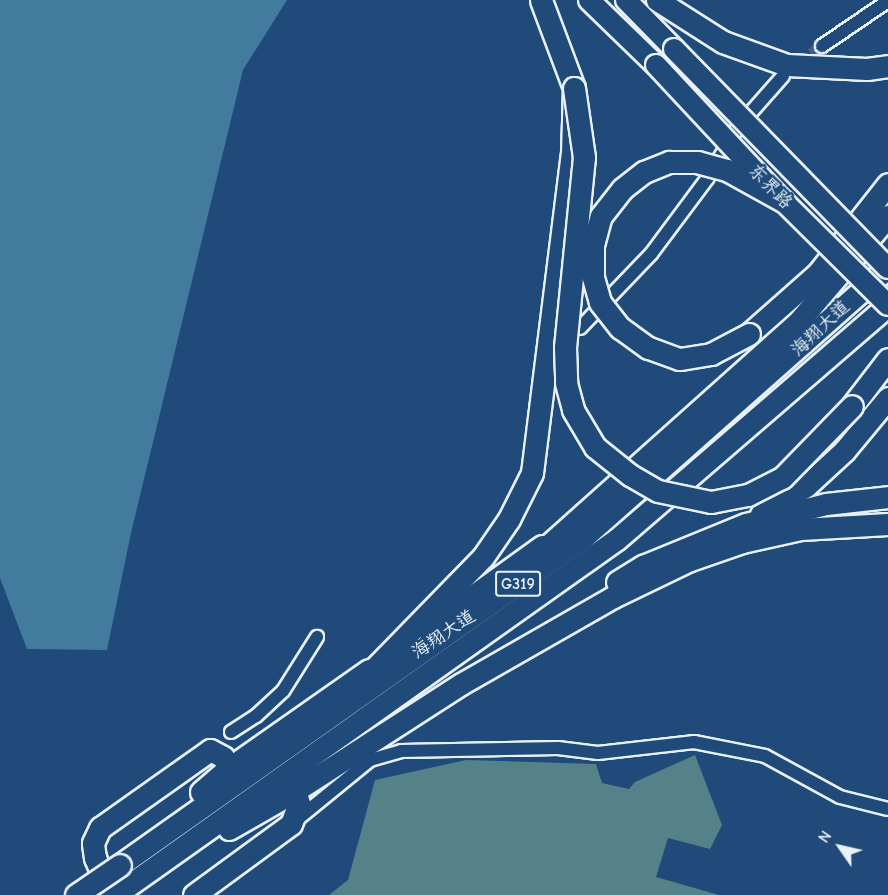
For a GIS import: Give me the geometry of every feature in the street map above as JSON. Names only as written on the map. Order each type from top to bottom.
[{"type":"highway","points":[[541,0],[574,88],[584,157],[565,347],[566,383],[573,410],[595,447],[630,475],[658,491],[711,502],[748,495],[782,478],[852,406],[888,359]]},
{"type":"highway","points":[[657,0],[723,42],[787,65],[867,69],[888,66]]},
{"type":"highway","points":[[314,730],[483,557],[510,519],[532,473],[572,154],[574,88]]},
{"type":"highway","points":[[783,201],[727,170],[697,162],[669,162],[644,172],[622,189],[602,216],[593,245],[593,277],[600,302],[620,328],[648,348],[679,359],[711,354],[749,334],[818,273],[888,184]]},
{"type":"highway","points":[[448,634],[799,321],[888,216]]},
{"type":"highway","name":"海翔大道","points":[[120,865],[584,537],[888,268]]},
{"type":"highway","name":"海翔大道","points":[[119,891],[617,539],[888,304]]},
{"type":"highway","points":[[746,524],[806,486],[844,451],[888,398]]},
{"type":"highway","points":[[261,746],[234,745],[210,750],[100,828],[93,843],[95,858],[119,891],[295,791],[643,566],[746,524],[826,504],[888,497]]},
{"type":"highway","points":[[76,895],[120,865],[229,768],[379,663],[592,508]]},
{"type":"highway","points":[[462,684],[613,597],[690,560],[742,542],[801,529],[888,524]]},
{"type":"highway","points":[[210,750],[223,757],[229,768]]},
{"type":"highway","points":[[194,895],[291,824],[299,802],[295,791]]},
{"type":"main road","name":"东界路","points":[[589,0],[656,65],[783,201],[888,304]]},
{"type":"main road","name":"东界路","points":[[626,0],[888,268]]},
{"type":"street","points":[[822,46],[888,2]]},
{"type":"street","points":[[580,328],[651,254],[707,179],[738,127],[783,76]]},
{"type":"street","points":[[231,732],[256,716],[283,691],[317,637]]},
{"type":"street","points":[[291,824],[370,760],[401,751],[558,748],[598,753],[694,742],[765,756],[840,796],[888,809]]},
{"type":"green space","points":[[695,755],[722,825],[710,849],[668,838],[656,877],[719,895],[329,895],[348,880],[375,780],[466,760],[596,764],[602,783],[629,789],[635,782]]},
{"type":"water","points":[[0,0],[287,0],[243,70],[131,533],[107,650],[27,649],[0,578]]},
{"type":"tunnel","points":[[797,65],[822,46]]}]
